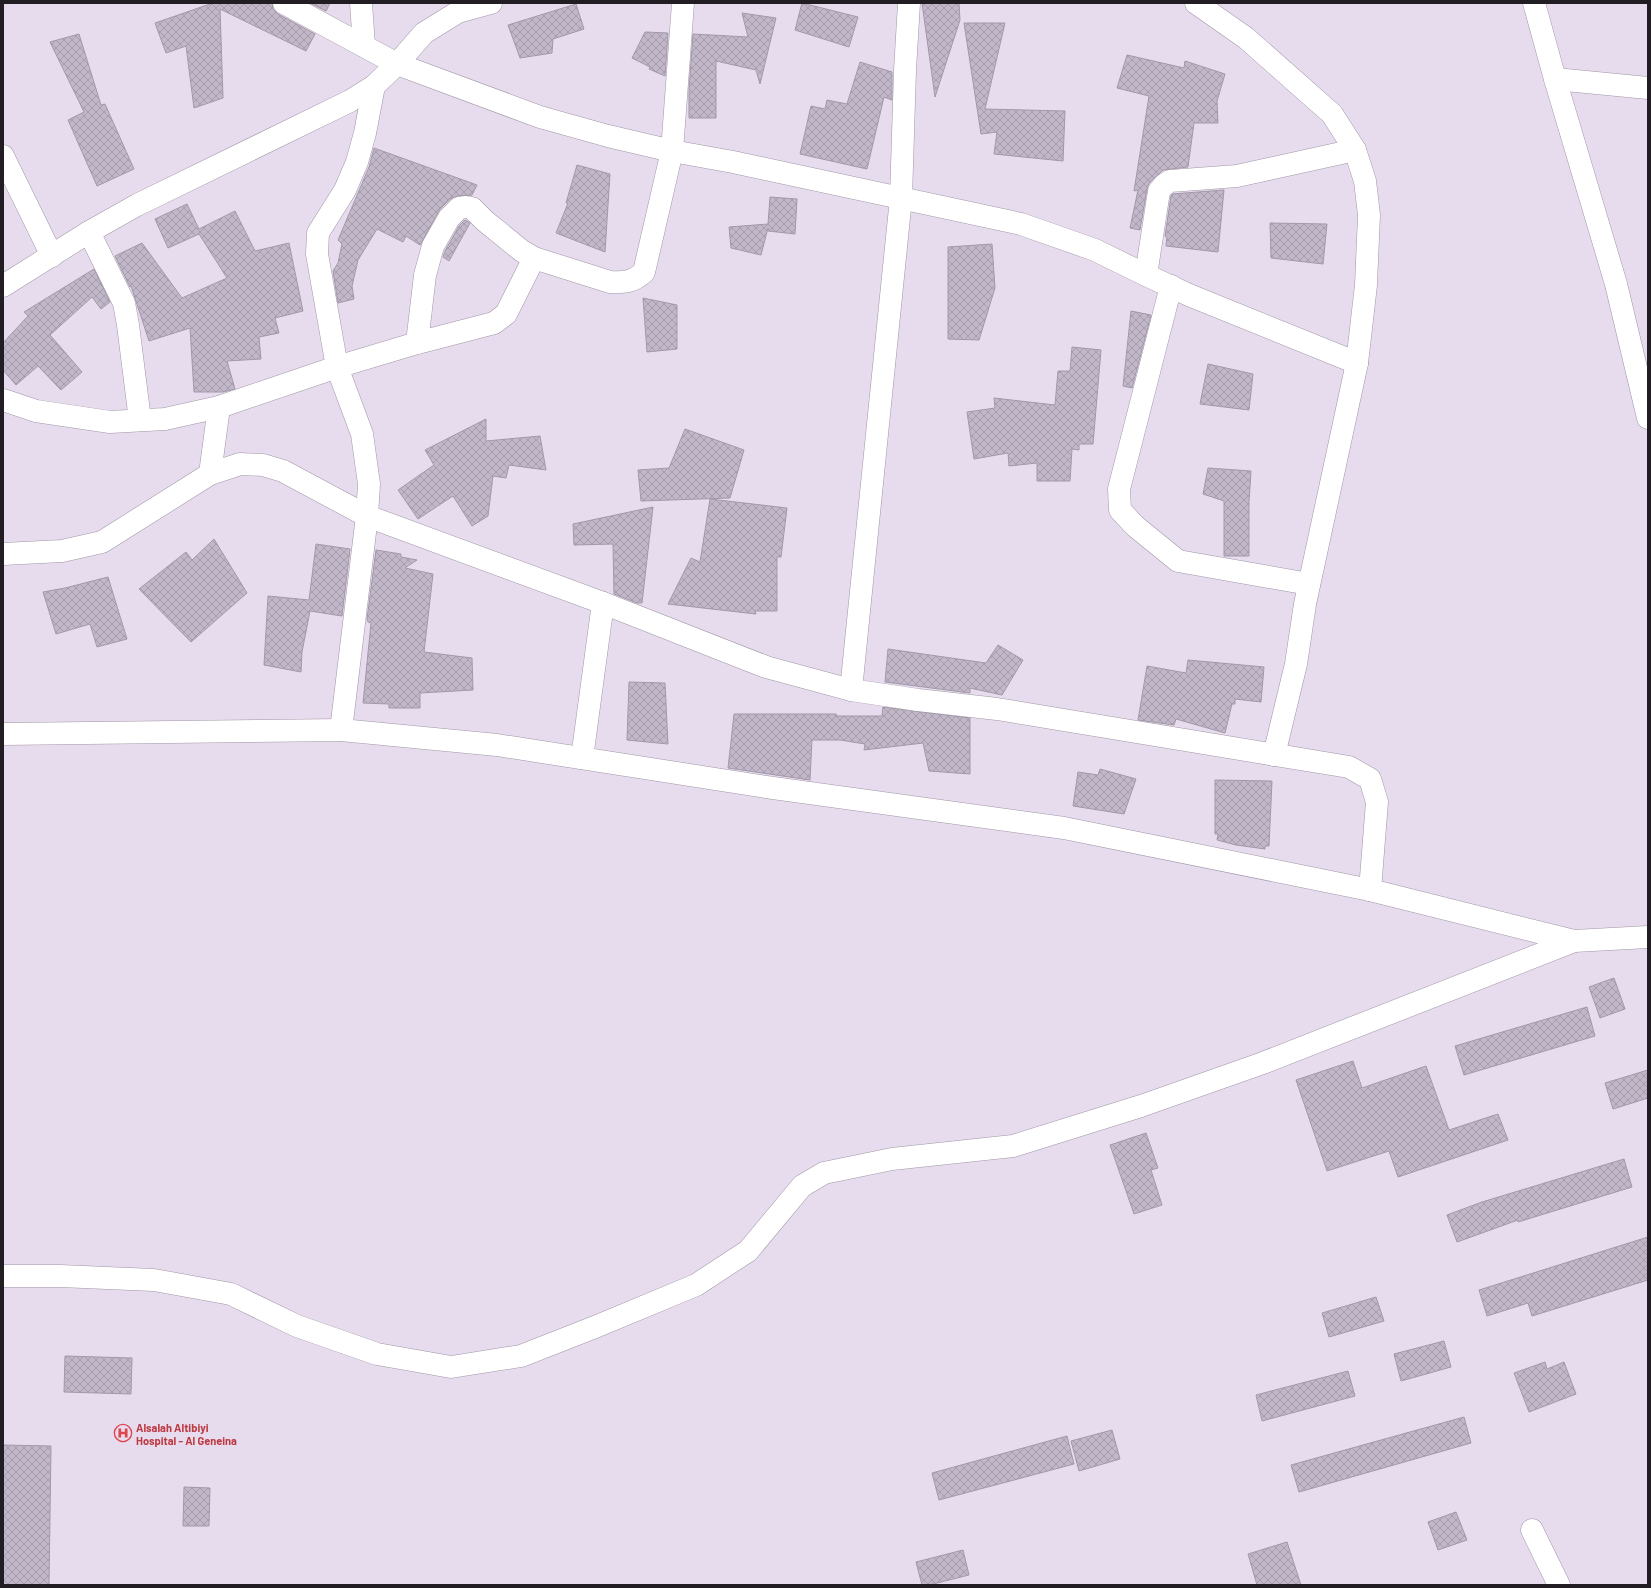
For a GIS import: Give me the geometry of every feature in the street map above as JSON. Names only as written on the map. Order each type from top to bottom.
[{"type":"street","points":[[284,3],[397,64],[540,117],[608,136],[672,151],[733,162],[1021,224],[1095,250],[1171,286],[1357,363]]},
{"type":"street","points":[[361,3],[364,46]]},
{"type":"street","points":[[3,286],[89,232],[137,205],[350,101],[374,86],[397,64],[424,33],[458,12],[492,3]]},
{"type":"street","points":[[417,343],[425,275],[433,246],[449,218],[459,208],[472,208],[485,221],[522,251],[534,258],[610,282],[622,283],[635,280],[644,272],[672,151],[683,3]]},
{"type":"street","points":[[851,690],[901,198],[905,70],[909,3]]},
{"type":"street","points":[[1196,3],[1246,38],[1332,114],[1355,150],[1365,181],[1369,215],[1366,285],[1357,363],[1309,584],[1296,664],[1274,755]]},
{"type":"street","points":[[1534,3],[1616,284],[1648,418]]},
{"type":"street","points":[[1555,79],[1648,88]]},
{"type":"street","points":[[341,730],[367,516],[369,484],[362,434],[337,367],[317,254],[318,233],[345,190],[354,169],[365,133],[374,86]]},
{"type":"street","points":[[1146,275],[1159,191],[1170,181],[1237,176],[1355,150]]},
{"type":"street","points":[[3,156],[52,256]]},
{"type":"street","points":[[89,232],[124,303],[140,420]]},
{"type":"street","points":[[3,400],[36,411],[110,422],[165,419],[219,407],[337,367],[417,343],[494,323],[506,314],[534,258]]},
{"type":"street","points":[[1171,286],[1119,488],[1120,510],[1134,526],[1178,561],[1309,584]]},
{"type":"street","points":[[210,474],[219,407]]},
{"type":"street","points":[[3,554],[62,551],[102,542],[210,474],[240,464],[263,465],[283,471],[367,516],[603,603],[766,668],[851,690],[918,700],[997,709],[1349,767],[1370,779],[1377,802],[1370,890]]},
{"type":"street","points":[[582,758],[603,603]]},
{"type":"street","points":[[3,734],[341,730],[497,745],[773,788],[1064,828],[1370,890],[1574,941],[1648,937]]},
{"type":"street","points":[[3,1276],[60,1276],[154,1280],[231,1294],[297,1326],[377,1354],[451,1367],[520,1356],[595,1328],[696,1285],[748,1251],[802,1186],[824,1173],[892,1159],[1021,1144],[1141,1106],[1263,1063],[1574,941]]},
{"type":"street","points":[[1532,1530],[1559,1585]]},
{"type":"building","points":[[207,3],[272,3],[273,9],[278,14],[315,34],[306,51],[220,9],[223,98],[194,108],[186,46],[166,53],[155,23],[210,4]]},
{"type":"building","points":[[310,3],[330,3],[326,11]]},
{"type":"building","points":[[802,3],[858,17],[849,47],[795,30]]},
{"type":"building","points":[[922,3],[959,3],[960,20],[935,97]]},
{"type":"building","points":[[576,4],[584,29],[553,39],[552,53],[520,58],[508,25]]},
{"type":"building","points":[[742,13],[776,18],[760,84],[756,70],[716,61],[716,118],[689,118],[689,90],[693,34],[748,37]]},
{"type":"building","points":[[964,23],[1005,23],[985,109],[1065,111],[1063,161],[994,154],[997,132],[981,134]]},
{"type":"building","points":[[645,32],[668,33],[665,76],[649,69],[650,67],[632,58]]},
{"type":"building","points":[[79,34],[101,105],[105,104],[134,169],[97,186],[68,120],[84,112],[50,42]]},
{"type":"building","points":[[1127,55],[1184,68],[1185,61],[1225,74],[1217,101],[1218,123],[1194,123],[1188,167],[1163,170],[1149,183],[1140,230],[1130,228],[1138,190],[1134,191],[1149,96],[1117,88]]},
{"type":"building","points":[[860,62],[892,72],[892,100],[884,97],[867,169],[800,154],[811,106],[825,109],[827,100],[847,104]]},
{"type":"building","points":[[374,148],[477,185],[472,195],[457,196],[450,199],[440,209],[420,245],[406,236],[403,242],[377,229],[358,260],[352,286],[354,299],[338,303],[333,271],[338,263],[342,244],[338,240],[369,167]]},
{"type":"building","points":[[577,165],[610,174],[605,252],[556,233],[568,203],[566,203]]},
{"type":"building","points":[[1224,190],[1218,252],[1166,246],[1167,237],[1165,236],[1172,194]]},
{"type":"building","points":[[770,197],[797,199],[795,234],[768,231],[768,228],[761,255],[731,248],[729,227],[768,224]]},
{"type":"building","points":[[187,204],[199,229],[235,211],[255,251],[289,243],[303,311],[275,318],[279,333],[259,337],[261,359],[227,361],[235,389],[223,392],[194,392],[190,328],[149,341],[131,286],[130,287],[115,256],[142,243],[182,298],[227,278],[199,234],[168,248],[155,219]]},
{"type":"building","points":[[465,220],[470,223],[449,261],[443,257],[445,251],[459,226]]},
{"type":"building","points":[[1270,223],[1327,224],[1323,264],[1271,258]]},
{"type":"building","points":[[992,244],[995,288],[979,340],[948,339],[948,247]]},
{"type":"building","points":[[94,269],[110,302],[101,309],[92,297],[50,335],[82,372],[61,390],[38,366],[16,385],[3,370],[3,343],[28,316],[24,312]]},
{"type":"building","points":[[643,298],[677,305],[677,349],[647,352]]},
{"type":"building","points":[[1131,311],[1151,315],[1132,388],[1123,386]]},
{"type":"building","points":[[1072,347],[1101,350],[1093,444],[1079,444],[1079,450],[1072,449],[1070,481],[1037,481],[1037,463],[1009,466],[1008,453],[974,459],[967,412],[995,408],[994,398],[1055,405],[1058,371],[1070,371]]},
{"type":"building","points":[[1208,364],[1253,374],[1249,410],[1200,404]]},
{"type":"building","points":[[486,419],[486,441],[540,436],[546,470],[509,465],[506,478],[493,476],[488,516],[472,526],[453,496],[418,519],[398,490],[434,465],[425,450]]},
{"type":"building","points":[[685,429],[744,450],[730,498],[641,501],[638,470],[669,468]]},
{"type":"building","points":[[1208,468],[1251,471],[1249,502],[1249,556],[1224,556],[1224,501],[1203,494]]},
{"type":"building","points":[[710,499],[787,508],[781,557],[777,557],[777,611],[755,611],[756,614],[668,604],[691,558],[700,562]]},
{"type":"building","points":[[653,507],[642,603],[637,603],[614,594],[613,544],[574,545],[573,524]]},
{"type":"building","points":[[214,539],[247,593],[191,642],[139,589],[186,552],[192,560]]},
{"type":"building","points":[[316,544],[350,549],[342,616],[310,611],[302,652],[301,672],[264,665],[268,596],[309,600]]},
{"type":"building","points":[[376,550],[401,554],[401,557],[417,560],[405,568],[433,574],[424,652],[472,658],[473,690],[420,693],[420,708],[389,708],[389,704],[363,703],[371,623],[368,622],[367,619]]},
{"type":"building","points":[[108,577],[127,639],[97,647],[90,624],[56,634],[43,592]]},
{"type":"building","points":[[998,645],[1023,660],[1002,695],[970,688],[970,693],[885,682],[888,649],[986,663]]},
{"type":"building","points":[[1188,660],[1264,667],[1261,702],[1235,699],[1235,704],[1232,704],[1225,733],[1176,719],[1174,725],[1138,720],[1147,666],[1186,673]]},
{"type":"building","points":[[629,682],[665,683],[668,744],[627,740]]},
{"type":"building","points":[[883,707],[970,718],[970,774],[929,771],[923,743],[864,750],[865,744],[840,740],[812,740],[810,780],[728,768],[734,714],[836,714],[837,716],[882,716]]},
{"type":"building","points":[[1100,769],[1136,779],[1124,814],[1073,806],[1078,772],[1098,775]]},
{"type":"building","points":[[1215,780],[1272,781],[1269,846],[1265,846],[1265,849],[1236,845],[1217,840],[1218,834],[1215,834]]},
{"type":"building","points":[[1614,978],[1625,1009],[1600,1018],[1589,987]]},
{"type":"building","points":[[1587,1007],[1595,1036],[1464,1075],[1455,1046]]},
{"type":"building","points":[[1353,1061],[1362,1088],[1426,1066],[1449,1130],[1498,1114],[1508,1140],[1398,1177],[1389,1151],[1327,1171],[1296,1080]]},
{"type":"building","points":[[1648,1070],[1648,1098],[1613,1109],[1605,1083]]},
{"type":"building","points":[[1146,1133],[1158,1168],[1151,1170],[1162,1205],[1134,1214],[1110,1145]]},
{"type":"building","points":[[1624,1159],[1632,1187],[1518,1222],[1518,1220],[1457,1242],[1447,1215],[1482,1202]]},
{"type":"building","points":[[1648,1237],[1648,1280],[1532,1316],[1528,1303],[1487,1316],[1479,1290]]},
{"type":"building","points":[[1376,1297],[1384,1321],[1329,1337],[1322,1313]]},
{"type":"building","points":[[1444,1341],[1451,1367],[1401,1381],[1394,1354]]},
{"type":"building","points":[[65,1356],[132,1358],[131,1394],[64,1392]]},
{"type":"building","points":[[1545,1362],[1547,1369],[1564,1362],[1576,1394],[1529,1412],[1514,1373]]},
{"type":"building","points":[[1348,1371],[1355,1396],[1262,1421],[1256,1395]]},
{"type":"building","points":[[1464,1417],[1471,1443],[1299,1492],[1291,1465]]},
{"type":"building","points":[[1112,1430],[1120,1459],[1079,1471],[1071,1441]]},
{"type":"building","points":[[1067,1436],[1074,1464],[939,1500],[932,1473]]},
{"type":"building","points":[[3,1445],[51,1446],[49,1585],[3,1585]]},
{"type":"building","points":[[184,1487],[210,1488],[209,1526],[183,1526]]},
{"type":"building","points":[[1456,1512],[1467,1540],[1438,1550],[1428,1522]]},
{"type":"building","points":[[1287,1542],[1301,1585],[1257,1585],[1248,1554]]},
{"type":"building","points":[[963,1550],[969,1575],[929,1585],[922,1585],[916,1562]]},
{"type":"place","name":"Alsalah Altibiyi Hospital - Al Geneina","points":[[123,1433]]}]
